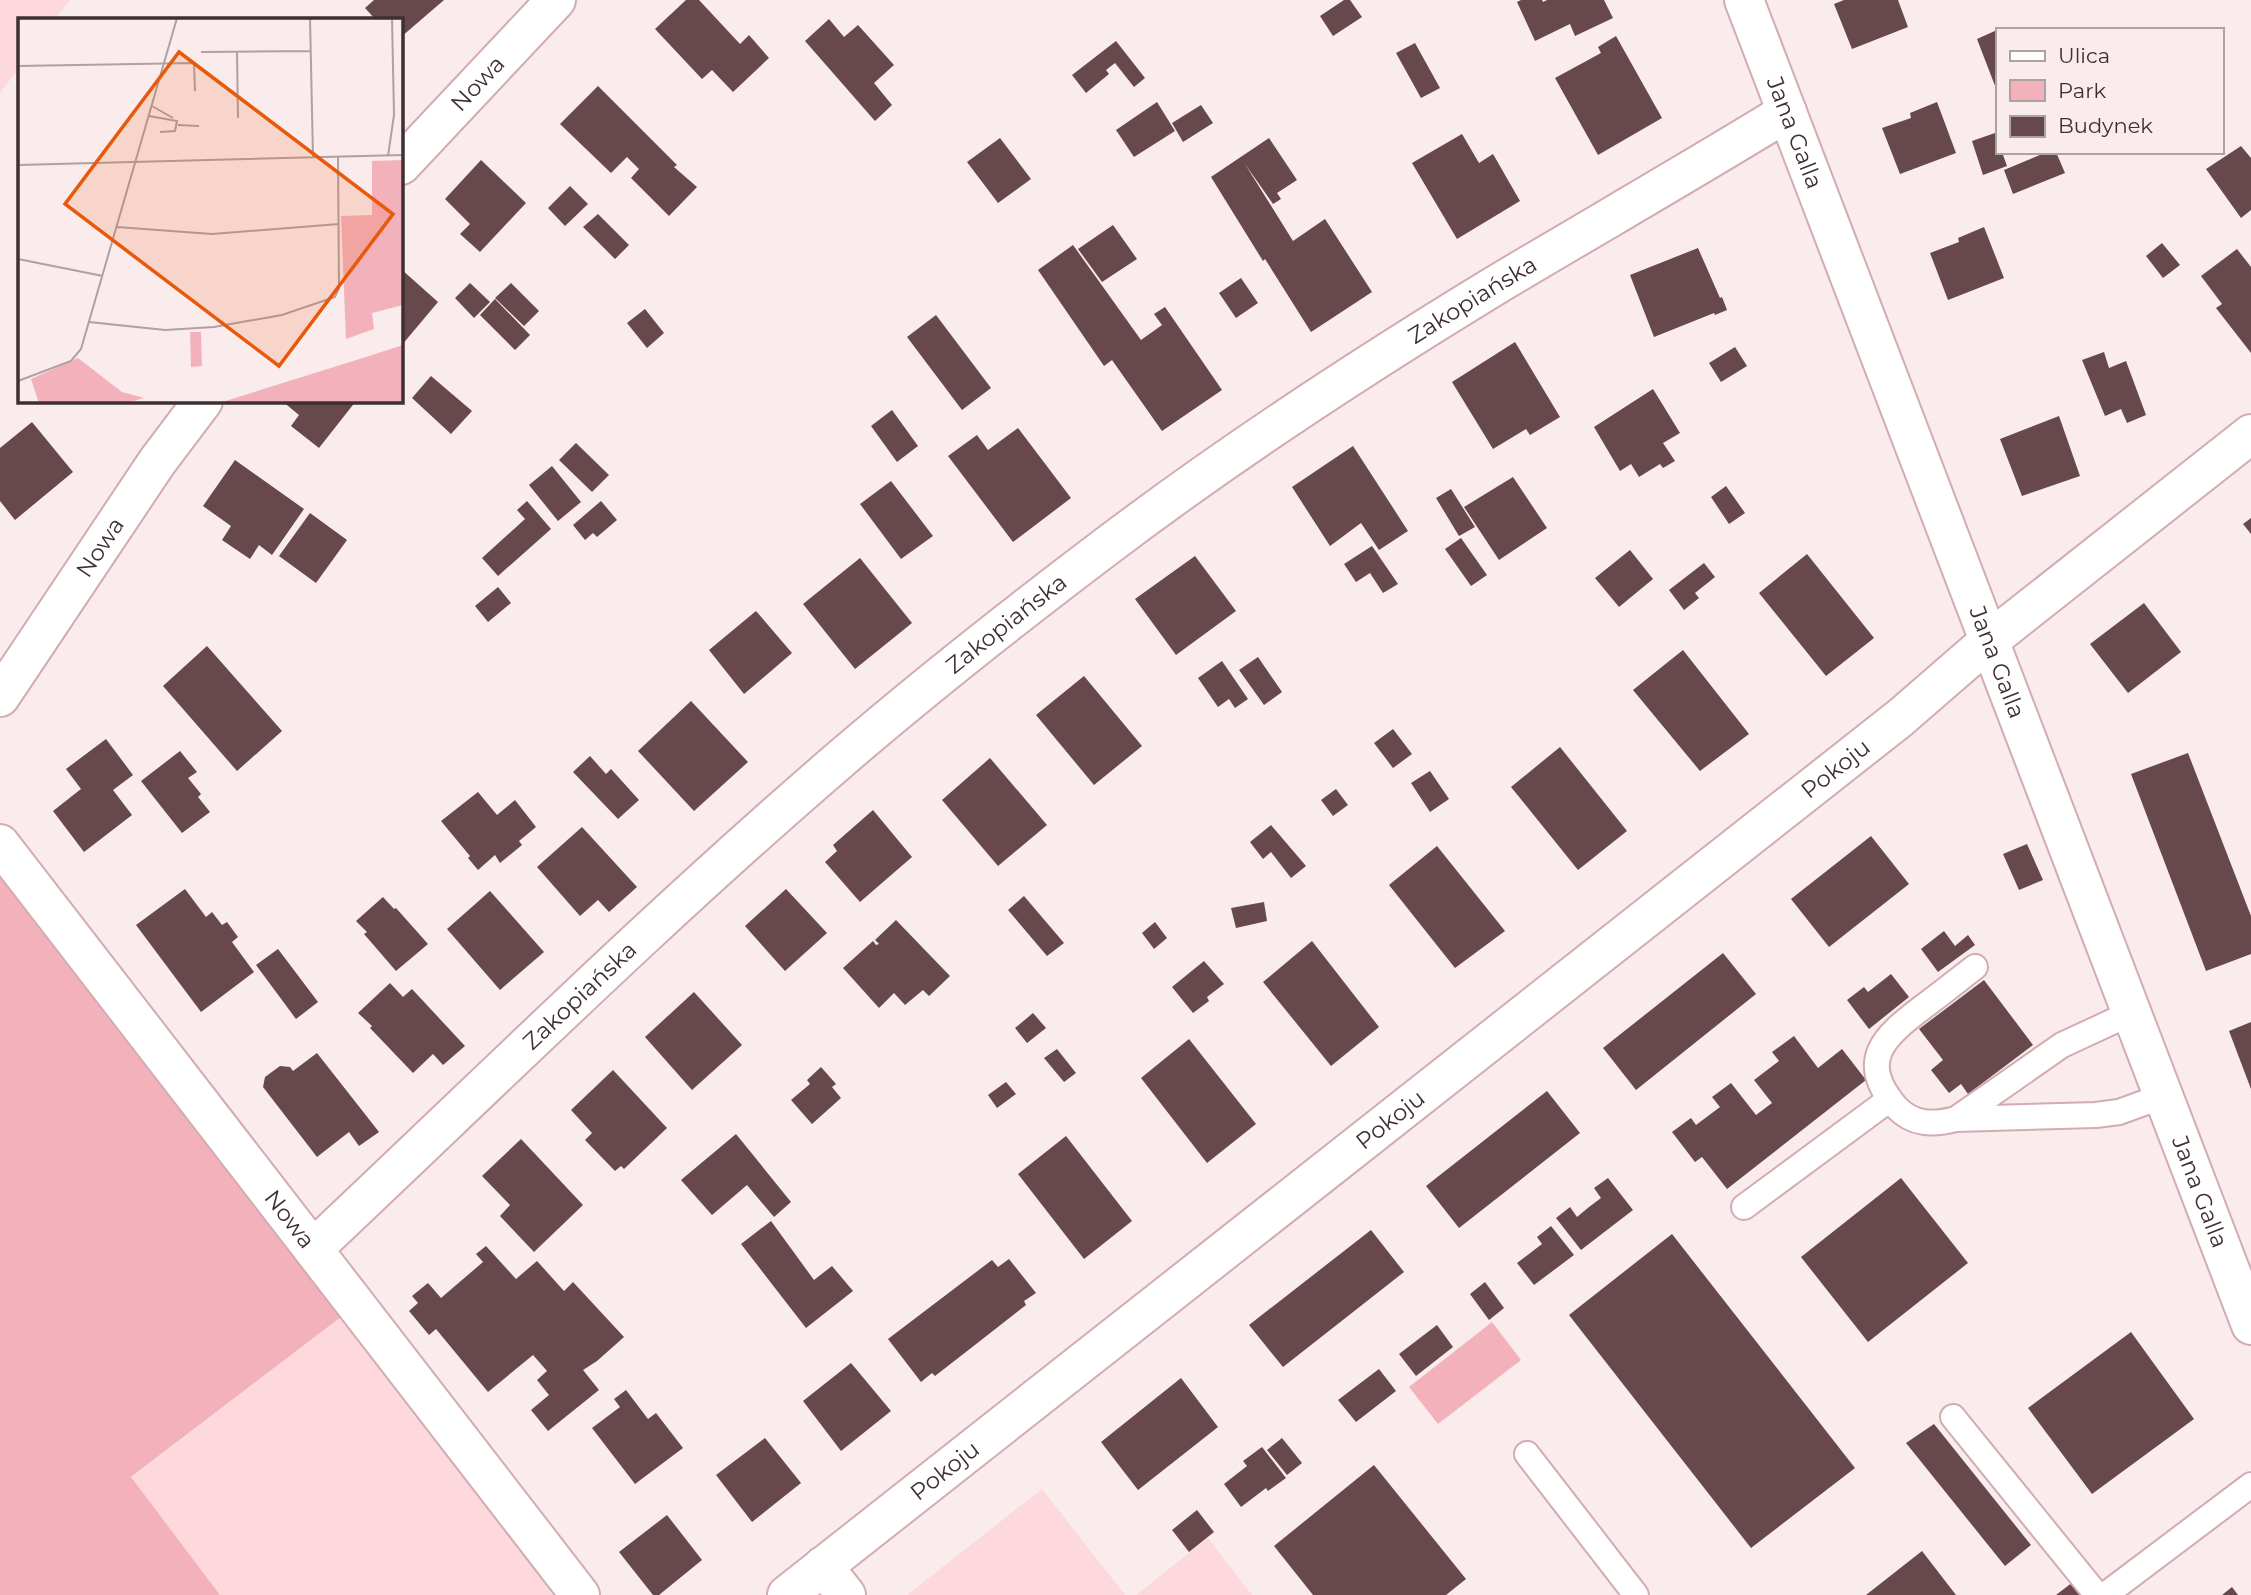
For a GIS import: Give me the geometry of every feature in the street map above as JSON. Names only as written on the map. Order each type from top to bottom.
[{"type":"street","name":"Nowa","points":[[402,165],[556,0]]},
{"type":"street","name":"Jana Galla","points":[[1744,0],[2251,1325]]},
{"type":"street","name":"Zakopiańska","points":[[313,1249],[688,896],[833,766],[979,644],[1109,544],[1229,457],[1364,367],[1787,112]]},
{"type":"street","name":"Nowa","points":[[0,697],[149,473],[202,402]]},
{"type":"street","name":"Pokoju","points":[[787,1595],[835,1580],[1900,718],[1990,640],[2251,434]]},
{"type":"street","name":"Nowa","points":[[0,844],[580,1595]]},
{"type":"lane","points":[[1975,967],[1891,1031],[1881,1047],[1877,1066],[1880,1082],[1903,1115],[1920,1122],[1939,1123],[1955,1119],[2096,1115],[2119,1112],[2163,1096]]},
{"type":"lane","points":[[1955,1119],[2062,1045],[2131,1013]]},
{"type":"lane","points":[[1744,1207],[1890,1099]]},
{"type":"lane","points":[[1953,1417],[2097,1595]]},
{"type":"lane","points":[[1527,1454],[1636,1595]]},
{"type":"lane","points":[[2105,1595],[2251,1485]]},
{"type":"shaded area","points":[[0,0],[70,0],[56,18],[18,18],[18,69],[0,93]]},
{"type":"shaded area","points":[[341,1317],[556,1595],[220,1595],[131,1478]]},
{"type":"shaded area","points":[[1042,1489],[1125,1595],[907,1595]]},
{"type":"shaded area","points":[[1208,1538],[1252,1595],[1136,1595]]},
{"type":"green space","points":[[0,877],[341,1317],[131,1477],[220,1595],[0,1595]]},
{"type":"green space","points":[[1492,1322],[1521,1360],[1438,1424],[1409,1387]]},
{"type":"building","points":[[374,0],[444,0],[402,36],[402,18],[374,18],[365,8]]},
{"type":"building","points":[[686,0],[699,0],[740,44],[749,35],[769,58],[733,92],[712,70],[702,79],[655,29]]},
{"type":"building","points":[[1344,0],[1350,0],[1362,17],[1333,36],[1320,16]]},
{"type":"building","points":[[1604,0],[1613,18],[1575,36],[1570,24],[1535,41],[1517,2]]},
{"type":"building","points":[[1844,0],[1898,0],[1908,27],[1852,49],[1834,4]]},
{"type":"building","points":[[829,19],[844,37],[858,25],[894,65],[874,83],[892,105],[875,121],[805,41]]},
{"type":"building","points":[[1996,30],[1996,88],[1977,39]]},
{"type":"building","points":[[1616,36],[1662,118],[1598,155],[1555,78],[1601,53],[1598,47]]},
{"type":"building","points":[[1116,41],[1145,78],[1134,87],[1115,63],[1106,70],[1109,74],[1086,93],[1072,75]]},
{"type":"building","points":[[1415,43],[1440,88],[1421,98],[1396,53]]},
{"type":"building","points":[[598,86],[677,165],[674,167],[697,187],[669,216],[631,178],[639,169],[627,157],[611,173],[560,124]]},
{"type":"building","points":[[1157,102],[1175,131],[1134,157],[1116,130]]},
{"type":"building","points":[[1937,102],[1956,153],[1900,174],[1882,128],[1911,118],[1910,113]]},
{"type":"building","points":[[1201,105],[1213,123],[1183,142],[1172,123]]},
{"type":"building","points":[[1995,133],[1996,154],[2003,154],[2007,166],[1983,175],[1972,141]]},
{"type":"building","points":[[1462,134],[1479,163],[1493,154],[1520,201],[1457,239],[1412,163]]},
{"type":"building","points":[[1000,138],[1031,179],[998,203],[967,162]]},
{"type":"building","points":[[1269,138],[1297,180],[1277,193],[1281,199],[1273,204],[1245,164],[1293,241],[1325,219],[1372,292],[1311,332],[1211,177]]},
{"type":"building","points":[[2241,146],[2251,158],[2251,210],[2241,218],[2206,169]]},
{"type":"building","points":[[2042,154],[2057,154],[2065,173],[2013,194],[2004,170]]},
{"type":"building","points":[[481,160],[526,203],[480,252],[460,234],[470,224],[445,199]]},
{"type":"building","points":[[570,186],[588,204],[565,226],[548,208]]},
{"type":"building","points":[[598,214],[629,245],[615,259],[583,227]]},
{"type":"building","points":[[1113,225],[1137,259],[1102,282],[1078,249]]},
{"type":"building","points":[[1984,227],[2004,278],[1948,300],[1930,253],[1959,242],[1958,238]]},
{"type":"building","points":[[2162,243],[2180,265],[2163,278],[2146,256]]},
{"type":"building","points":[[1073,245],[1141,340],[1162,325],[1154,314],[1165,307],[1222,390],[1162,431],[1112,360],[1104,366],[1038,270]]},
{"type":"building","points":[[1698,248],[1727,310],[1654,337],[1630,275]]},
{"type":"building","points":[[2237,249],[2251,267],[2251,353],[2216,308],[2222,304],[2201,276]]},
{"type":"building","points":[[402,270],[438,302],[402,345]]},
{"type":"building","points":[[1241,278],[1258,303],[1236,318],[1219,293]]},
{"type":"building","points":[[470,283],[490,302],[474,318],[455,298]]},
{"type":"building","points":[[511,283],[539,311],[524,326],[495,298]]},
{"type":"building","points":[[495,299],[530,335],[515,350],[480,315]]},
{"type":"building","points":[[645,309],[664,333],[647,348],[627,323]]},
{"type":"building","points":[[936,315],[991,388],[962,410],[907,337]]},
{"type":"building","points":[[1515,342],[1560,417],[1530,435],[1526,429],[1493,449],[1452,382]]},
{"type":"building","points":[[1735,347],[1747,366],[1721,382],[1709,363]]},
{"type":"building","points":[[2104,352],[2109,368],[2126,361],[2146,415],[2127,423],[2121,409],[2105,416],[2082,360]]},
{"type":"building","points":[[431,376],[472,411],[451,434],[412,398]]},
{"type":"building","points":[[1653,389],[1680,433],[1663,443],[1675,461],[1663,468],[1660,464],[1639,477],[1631,464],[1620,471],[1594,427]]},
{"type":"building","points":[[283,402],[355,402],[319,448],[291,426],[299,415]]},
{"type":"building","points":[[892,410],[918,446],[897,462],[871,426]]},
{"type":"building","points":[[2059,416],[2080,476],[2022,496],[2000,439]]},
{"type":"building","points":[[32,422],[73,472],[15,520],[0,501],[0,448]]},
{"type":"building","points":[[1018,428],[1071,498],[1013,542],[948,456],[977,435],[988,450]]},
{"type":"building","points":[[576,443],[609,475],[592,492],[559,460]]},
{"type":"building","points":[[1353,446],[1408,531],[1379,550],[1361,523],[1330,546],[1292,487]]},
{"type":"building","points":[[235,460],[304,509],[272,555],[259,545],[250,559],[222,540],[231,526],[203,506]]},
{"type":"building","points":[[552,466],[581,502],[558,521],[529,485]]},
{"type":"building","points":[[1513,477],[1547,528],[1499,560],[1464,507]]},
{"type":"building","points":[[891,481],[933,536],[901,559],[860,504]]},
{"type":"building","points":[[1726,486],[1745,513],[1729,524],[1711,497]]},
{"type":"building","points":[[1451,489],[1475,527],[1459,536],[1436,498]]},
{"type":"building","points":[[527,501],[551,529],[498,576],[482,558],[525,519],[517,510]]},
{"type":"building","points":[[601,501],[617,520],[597,537],[593,533],[585,540],[573,525]]},
{"type":"building","points":[[310,513],[347,540],[316,583],[279,556]]},
{"type":"building","points":[[2251,518],[2251,534],[2243,524]]},
{"type":"building","points":[[1461,538],[1487,575],[1471,586],[1445,549]]},
{"type":"building","points":[[1372,546],[1398,584],[1383,593],[1370,573],[1356,582],[1344,564]]},
{"type":"building","points":[[1630,550],[1653,579],[1619,607],[1595,578]]},
{"type":"building","points":[[1807,554],[1874,638],[1826,676],[1759,593]]},
{"type":"building","points":[[1195,556],[1236,611],[1176,655],[1135,599]]},
{"type":"building","points":[[860,558],[912,623],[855,669],[803,604]]},
{"type":"building","points":[[1704,563],[1715,577],[1695,593],[1699,598],[1684,610],[1669,590]]},
{"type":"building","points":[[498,587],[511,603],[488,622],[475,606]]},
{"type":"building","points":[[2144,603],[2181,652],[2128,693],[2090,644]]},
{"type":"building","points":[[756,611],[792,653],[744,694],[709,650]]},
{"type":"building","points":[[207,646],[282,731],[237,771],[163,686]]},
{"type":"building","points":[[1683,650],[1749,734],[1700,771],[1633,690]]},
{"type":"building","points":[[1258,657],[1282,692],[1264,705],[1239,670]]},
{"type":"building","points":[[1222,661],[1248,699],[1235,708],[1229,699],[1218,707],[1198,678]]},
{"type":"building","points":[[1084,676],[1142,746],[1094,785],[1036,715]]},
{"type":"building","points":[[691,701],[748,762],[694,811],[638,751]]},
{"type":"building","points":[[1393,729],[1412,754],[1393,768],[1374,743]]},
{"type":"building","points":[[106,739],[133,775],[113,790],[132,815],[84,852],[53,811],[81,789],[66,769]]},
{"type":"building","points":[[1560,747],[1627,831],[1578,870],[1511,787]]},
{"type":"building","points":[[180,751],[197,772],[188,778],[201,794],[198,797],[210,812],[182,833],[141,781]]},
{"type":"building","points":[[2188,753],[2251,916],[2251,954],[2206,971],[2131,774]]},
{"type":"building","points":[[590,756],[606,774],[611,769],[639,800],[618,819],[573,772]]},
{"type":"building","points":[[990,758],[1047,825],[998,866],[942,800]]},
{"type":"building","points":[[1430,771],[1449,799],[1430,812],[1411,783]]},
{"type":"building","points":[[1336,789],[1348,805],[1333,816],[1321,800]]},
{"type":"building","points":[[478,792],[497,815],[515,800],[536,827],[519,841],[522,845],[500,863],[495,855],[478,870],[441,821]]},
{"type":"building","points":[[873,810],[912,857],[860,902],[825,862],[837,851],[833,845]]},
{"type":"building","points":[[1271,825],[1306,866],[1291,878],[1271,852],[1263,859],[1250,842]]},
{"type":"building","points":[[582,827],[637,887],[609,912],[598,900],[580,916],[537,867]]},
{"type":"building","points":[[1871,836],[1909,884],[1829,947],[1791,899]]},
{"type":"building","points":[[2027,844],[2043,880],[2019,890],[2003,854]]},
{"type":"building","points":[[1437,846],[1505,931],[1455,968],[1389,885]]},
{"type":"building","points":[[185,889],[206,917],[212,912],[222,925],[227,922],[238,937],[232,942],[254,972],[201,1012],[136,925]]},
{"type":"building","points":[[786,889],[827,933],[785,971],[745,926]]},
{"type":"building","points":[[490,891],[544,952],[500,990],[447,929]]},
{"type":"building","points":[[1024,896],[1064,943],[1047,956],[1008,910]]},
{"type":"building","points":[[383,897],[428,944],[396,971],[356,921]]},
{"type":"building","points":[[1264,902],[1267,921],[1236,928],[1231,908]]},
{"type":"building","points":[[896,920],[950,976],[929,996],[923,990],[905,1005],[894,993],[879,1008],[843,968],[873,941],[876,945],[879,944],[875,940]]},
{"type":"building","points":[[1155,922],[1167,938],[1154,949],[1142,933]]},
{"type":"building","points":[[1944,931],[1955,946],[1968,935],[1975,945],[1938,972],[1921,949]]},
{"type":"building","points":[[1312,941],[1379,1027],[1331,1066],[1263,982]]},
{"type":"building","points":[[278,949],[318,1002],[296,1019],[256,965]]},
{"type":"building","points":[[1723,953],[1756,994],[1636,1090],[1603,1048]]},
{"type":"building","points":[[1204,961],[1224,984],[1207,997],[1209,1001],[1193,1013],[1172,987]]},
{"type":"building","points":[[1891,974],[1909,997],[1869,1029],[1847,1000],[1864,987],[1868,992]]},
{"type":"building","points":[[1984,980],[2033,1045],[1968,1094],[1961,1084],[1949,1093],[1931,1070],[1943,1060],[1919,1029]]},
{"type":"building","points":[[390,983],[403,997],[412,989],[465,1046],[443,1065],[433,1054],[413,1073],[358,1013]]},
{"type":"building","points":[[694,992],[742,1045],[692,1090],[645,1037]]},
{"type":"building","points":[[1033,1013],[1046,1028],[1027,1043],[1015,1028]]},
{"type":"building","points":[[2251,1022],[2251,1089],[2229,1031]]},
{"type":"building","points":[[1794,1036],[1818,1068],[1842,1049],[1866,1080],[1727,1189],[1702,1157],[1695,1162],[1672,1132],[1691,1118],[1696,1125],[1720,1107],[1712,1097],[1731,1083],[1756,1115],[1772,1103],[1754,1080],[1779,1061],[1772,1052]]},
{"type":"building","points":[[1189,1039],[1256,1124],[1207,1163],[1141,1078]]},
{"type":"building","points":[[1057,1049],[1076,1073],[1064,1082],[1044,1058]]},
{"type":"building","points":[[317,1053],[379,1132],[359,1146],[349,1132],[317,1157],[263,1087],[265,1077],[280,1066],[290,1067],[293,1071]]},
{"type":"building","points":[[821,1067],[836,1084],[832,1087],[841,1098],[812,1124],[791,1100],[810,1084],[807,1080]]},
{"type":"building","points":[[613,1070],[667,1128],[624,1169],[621,1166],[615,1171],[585,1140],[592,1133],[571,1110]]},
{"type":"building","points":[[1006,1082],[1016,1094],[997,1108],[988,1095]]},
{"type":"building","points":[[1547,1091],[1580,1133],[1459,1228],[1426,1186]]},
{"type":"building","points":[[736,1134],[791,1202],[774,1217],[747,1185],[712,1215],[681,1180]]},
{"type":"building","points":[[1066,1136],[1132,1221],[1084,1259],[1018,1174]]},
{"type":"building","points":[[521,1139],[583,1205],[534,1252],[500,1216],[510,1205],[482,1176]]},
{"type":"building","points":[[1608,1178],[1633,1210],[1581,1250],[1556,1218],[1570,1207],[1577,1217],[1601,1198],[1594,1188]]},
{"type":"building","points":[[1901,1178],[1968,1263],[1868,1342],[1801,1257]]},
{"type":"building","points":[[771,1221],[814,1280],[832,1266],[853,1291],[806,1328],[741,1244]]},
{"type":"building","points":[[1551,1226],[1574,1255],[1534,1285],[1517,1263],[1542,1244],[1537,1237]]},
{"type":"building","points":[[1371,1230],[1404,1272],[1283,1367],[1249,1325]]},
{"type":"building","points":[[1672,1234],[1855,1468],[1751,1548],[1569,1315]]},
{"type":"building","points":[[486,1246],[516,1279],[537,1261],[564,1291],[573,1282],[624,1337],[583,1370],[599,1390],[548,1431],[531,1410],[549,1395],[537,1380],[547,1371],[533,1355],[488,1392],[436,1329],[429,1335],[409,1311],[418,1303],[412,1296],[428,1283],[441,1298],[483,1262],[476,1254]]},
{"type":"building","points":[[1009,1259],[1036,1293],[1024,1301],[1026,1305],[935,1376],[932,1373],[921,1382],[888,1339],[992,1260],[998,1267]]},
{"type":"building","points":[[1485,1282],[1504,1308],[1489,1320],[1470,1294]]},
{"type":"building","points":[[1437,1325],[1453,1347],[1416,1376],[1399,1354]]},
{"type":"building","points":[[2131,1332],[2194,1419],[2092,1494],[2028,1408]]},
{"type":"building","points":[[851,1363],[891,1411],[841,1451],[803,1401]]},
{"type":"building","points":[[1379,1369],[1396,1391],[1356,1422],[1338,1400]]},
{"type":"building","points":[[1181,1378],[1218,1427],[1138,1490],[1101,1442]]},
{"type":"building","points":[[626,1390],[648,1419],[656,1413],[683,1448],[635,1484],[592,1428],[620,1407],[614,1399]]},
{"type":"building","points":[[1934,1424],[2031,1545],[2005,1566],[1906,1443]]},
{"type":"building","points":[[765,1438],[801,1483],[752,1522],[716,1475]]},
{"type":"building","points":[[1282,1438],[1302,1463],[1287,1475],[1267,1450]]},
{"type":"building","points":[[1262,1447],[1286,1478],[1268,1491],[1266,1488],[1241,1507],[1224,1484],[1247,1466],[1243,1461]]},
{"type":"building","points":[[1374,1465],[1466,1579],[1446,1595],[1313,1595],[1274,1546]]},
{"type":"building","points":[[1197,1510],[1214,1532],[1189,1552],[1172,1530]]},
{"type":"building","points":[[667,1515],[702,1560],[659,1595],[653,1595],[619,1552]]},
{"type":"building","points":[[1922,1551],[1956,1595],[1866,1595]]},
{"type":"building","points":[[2073,1582],[2084,1595],[2056,1595]]},
{"type":"building","points":[[2232,1587],[2238,1595],[2222,1595]]}]
